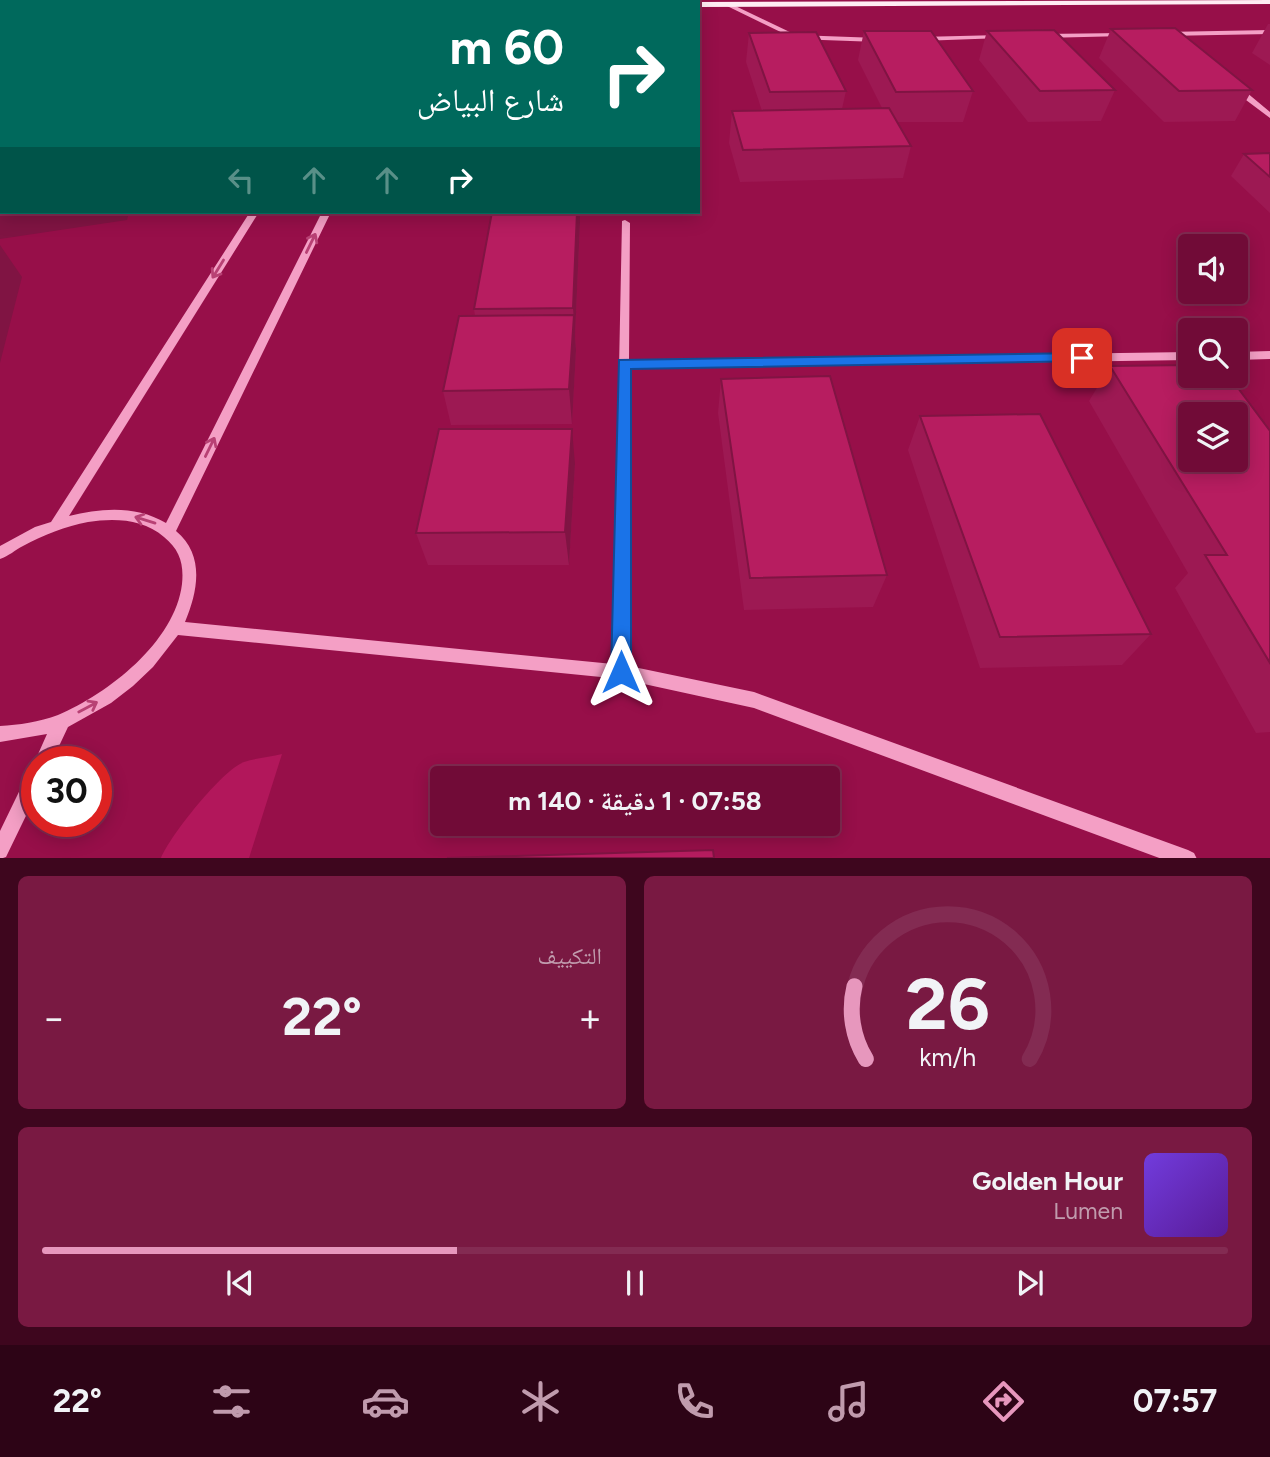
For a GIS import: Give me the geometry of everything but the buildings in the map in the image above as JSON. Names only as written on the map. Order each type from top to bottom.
[{"type":"main road","points":[[700,4],[1270,1]]},
{"type":"street","points":[[727,4],[795,37],[886,39]]},
{"type":"street","points":[[1155,34],[1270,32]]},
{"type":"street","points":[[1034,36],[1128,34]]},
{"type":"street","points":[[1168,34],[1179,42]]},
{"type":"street","points":[[912,39],[1007,37]]},
{"type":"street","points":[[1229,83],[1270,116]]},
{"type":"street","points":[[56,525],[253,214]]},
{"type":"street","points":[[169,530],[326,214]]},
{"type":"street","points":[[621,672],[625,223]]},
{"type":"street","points":[[1248,356],[1270,355]]},
{"type":"street","points":[[624,364],[1178,356]]},
{"type":"street","points":[[0,553],[56,525],[89,516],[120,514],[148,519],[169,530],[184,548],[190,571],[188,598],[175,628],[147,664],[108,696],[62,721],[22,733],[0,734]]},
{"type":"street","points":[[175,628],[621,672],[754,700],[1185,858]]},
{"type":"street","points":[[50,746],[62,721]]},
{"type":"street","points":[[0,851],[21,807]]},
{"type":"shaded area","points":[[282,754],[249,858],[161,858],[185,820],[223,777],[244,762]]},
{"type":"route","points":[[621,672],[624,364],[1082,358]]}]
